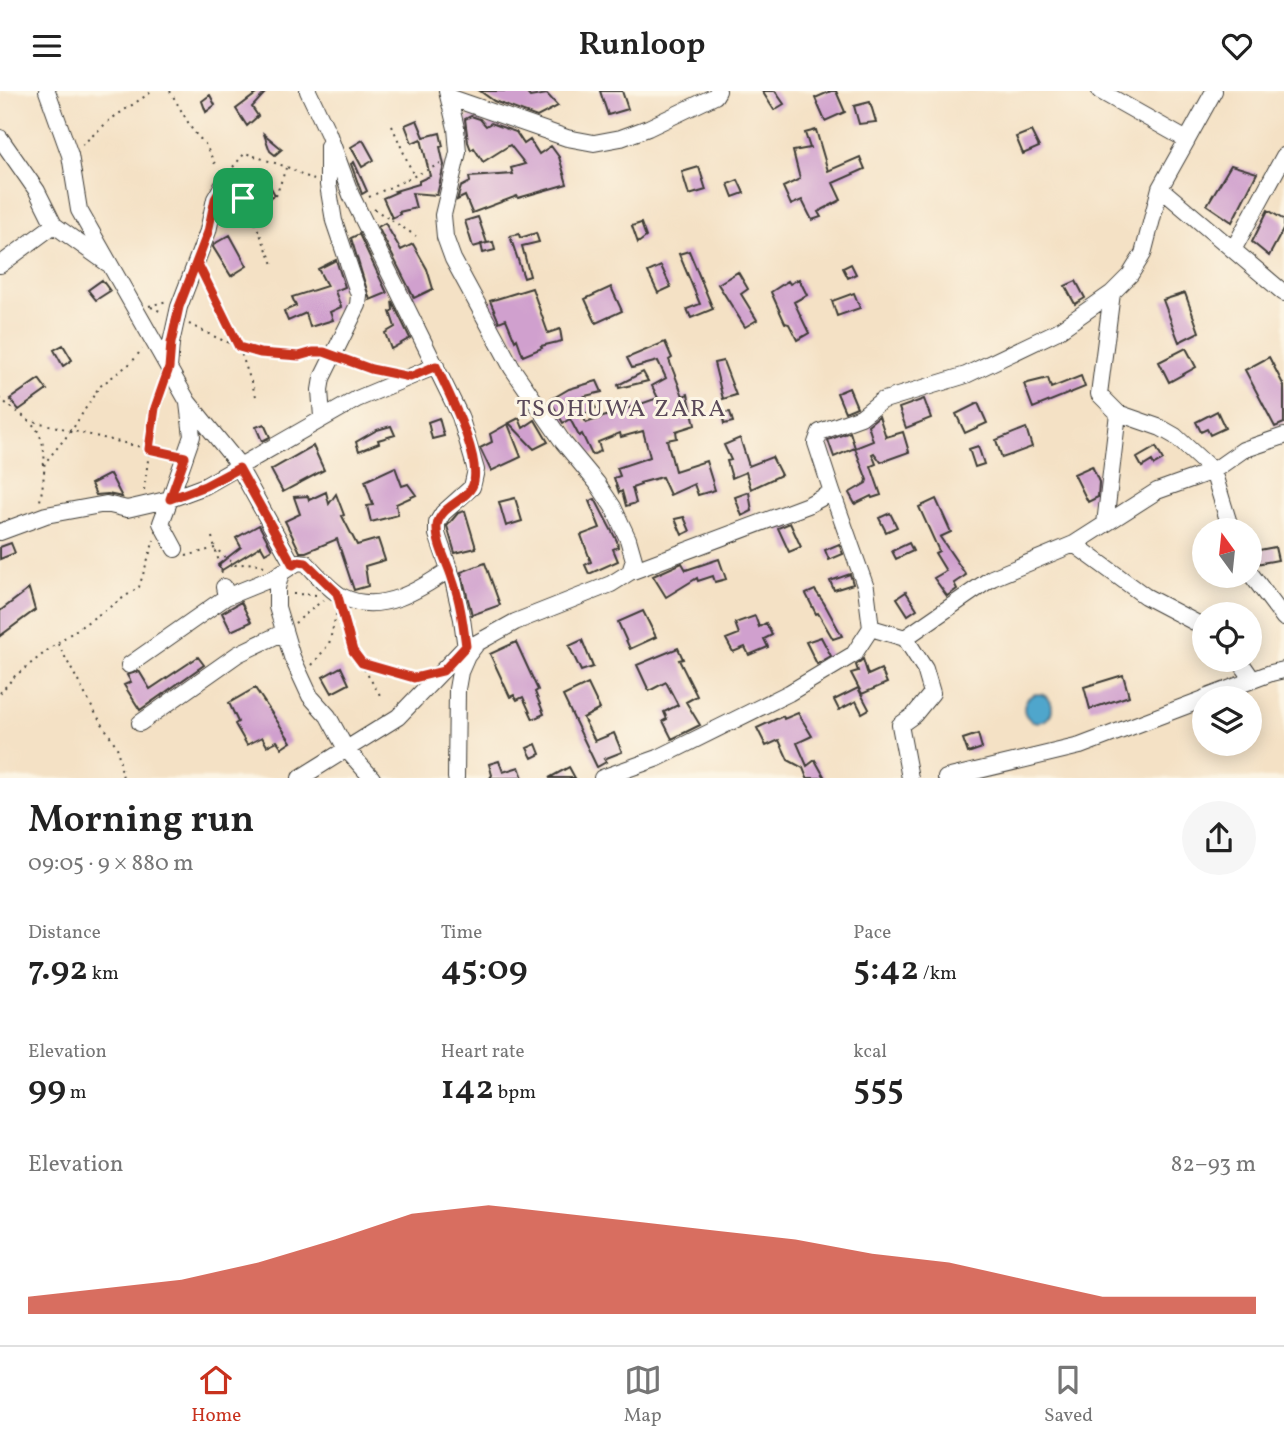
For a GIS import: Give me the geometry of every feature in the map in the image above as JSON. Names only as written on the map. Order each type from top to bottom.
[{"type":"street","points":[[47,91],[70,155],[79,210],[188,402],[239,468],[287,569],[277,591],[277,607],[303,682],[310,696],[328,716],[346,749],[372,778]]},
{"type":"street","points":[[307,91],[460,416],[476,470],[472,487],[443,513],[437,523],[462,619],[467,651],[457,689],[456,778]]},
{"type":"street","points":[[448,94],[567,138],[594,143],[621,138],[648,128],[715,96],[718,91]]},
{"type":"street","points":[[1100,91],[1187,140]]},
{"type":"street","points":[[601,778],[658,758],[789,693],[855,654],[871,628],[866,588],[816,443],[820,432],[861,417],[881,401],[966,375],[1058,331],[1112,293],[1130,275],[1143,254],[1160,188],[1214,91]]},
{"type":"street","points":[[448,94],[456,128],[457,156],[443,215],[445,237],[453,259],[512,368],[563,442],[613,507],[628,539],[634,560],[630,572]]},
{"type":"street","points":[[322,417],[322,378],[358,305],[359,295],[334,221],[328,185],[328,133]]},
{"type":"street","points":[[0,138],[37,191],[54,225],[112,267]]},
{"type":"street","points":[[1233,250],[1284,156]]},
{"type":"street","points":[[169,368],[177,317],[208,232],[215,199],[227,178],[243,198]]},
{"type":"street","points":[[1160,188],[1284,293]]},
{"type":"street","points":[[0,265],[54,225]]},
{"type":"street","points":[[1112,293],[1099,394],[1118,413],[1175,436],[1213,471],[1227,518]]},
{"type":"street","points":[[0,532],[37,518],[106,504],[127,509],[170,499],[205,486],[322,417],[357,399],[436,366]]},
{"type":"street","points":[[179,553],[161,523],[192,436],[188,402]]},
{"type":"street","points":[[1105,524],[1118,413]]},
{"type":"street","points":[[905,638],[992,578],[1074,544],[1157,491],[1213,471],[1243,450],[1284,436]]},
{"type":"street","points":[[300,778],[398,717],[443,671],[490,634],[606,586],[630,572],[808,505],[832,492]]},
{"type":"street","points":[[1074,544],[1145,596],[1192,621]]},
{"type":"street","points":[[129,665],[226,591],[287,569],[298,562],[306,563],[333,594],[356,602],[384,603],[421,589],[450,569]]},
{"type":"street","points":[[1261,588],[1284,618]]},
{"type":"street","points":[[871,628],[905,638],[925,669],[932,693],[914,715],[900,725],[911,778]]},
{"type":"street","points":[[140,723],[238,654],[284,632]]},
{"type":"street","points":[[1237,686],[1284,670]]},
{"type":"street","points":[[1247,672],[1253,680]]},
{"type":"street","points":[[946,778],[1080,746],[1192,703]]},
{"type":"path","points":[[70,155],[111,119],[153,91]]},
{"type":"path","points":[[170,91],[193,131],[205,143],[215,166],[227,178],[245,153],[286,167],[276,195]]},
{"type":"path","points":[[393,127],[414,174]]},
{"type":"path","points":[[358,203],[414,174],[457,156]]},
{"type":"path","points":[[243,198],[273,264]]},
{"type":"path","points":[[358,203],[416,236]]},
{"type":"path","points":[[197,262],[239,347],[256,396]]},
{"type":"path","points":[[130,300],[177,317],[239,347],[260,353],[299,356],[324,352],[384,371]]},
{"type":"path","points":[[43,465],[72,430],[99,387],[132,362],[151,337]]},
{"type":"path","points":[[144,505],[155,408],[169,368]]},
{"type":"path","points":[[0,398],[14,412],[36,427],[42,441],[44,476],[37,518]]},
{"type":"path","points":[[28,420],[185,457]]},
{"type":"path","points":[[0,693],[15,676],[57,643],[139,587],[161,523]]},
{"type":"path","points":[[212,537],[226,591]]},
{"type":"path","points":[[179,553],[215,548],[235,565],[254,563],[287,569]]},
{"type":"path","points":[[277,591],[309,596],[333,594]]},
{"type":"path","points":[[284,632],[333,594]]},
{"type":"path","points":[[303,682],[308,670],[329,643],[339,604],[353,651],[380,695]]},
{"type":"path","points":[[57,643],[117,747],[123,778]]},
{"type":"path","points":[[362,663],[414,678],[443,671]]},
{"type":"water","points":[[1038,694],[1048,698],[1052,708],[1048,718],[1038,722],[1028,718],[1024,708],[1028,698]]},
{"type":"building","points":[[260,91],[265,93],[252,107],[258,116],[247,126],[236,109]]},
{"type":"building","points":[[480,91],[525,91],[530,97],[547,94],[558,106],[537,117],[494,101]]},
{"type":"building","points":[[600,91],[622,91],[628,109],[608,115]]},
{"type":"building","points":[[762,91],[775,91],[784,104],[774,110]]},
{"type":"building","points":[[836,91],[845,112],[825,121],[815,98]]},
{"type":"building","points":[[210,95],[215,105],[206,112],[202,101]]},
{"type":"building","points":[[870,102],[876,122],[859,124],[854,106]]},
{"type":"building","points":[[471,116],[480,119],[486,126],[491,123],[516,132],[524,144],[530,140],[539,154],[551,146],[559,157],[567,184],[518,198],[517,196],[472,213],[465,196],[457,200],[461,187],[470,182],[469,177],[513,174],[511,168],[525,164],[510,145],[483,162],[474,148],[471,150],[468,142],[465,119]]},
{"type":"building","points":[[417,120],[424,137],[440,133],[444,165],[437,195],[412,193],[416,208],[399,212],[400,214],[392,218],[383,198],[397,192],[395,191],[419,184],[419,181],[430,176],[421,139],[412,143],[405,125]]},
{"type":"building","points":[[816,130],[828,171],[860,157],[865,169],[833,183],[841,200],[818,212],[821,217],[812,220],[802,200],[791,205],[783,187],[800,179],[793,151],[810,148],[805,133]]},
{"type":"building","points":[[1031,131],[1039,147],[1023,154],[1016,137]]},
{"type":"building","points":[[264,134],[282,149],[275,155],[270,151]]},
{"type":"building","points":[[363,140],[374,160],[362,167],[351,147]]},
{"type":"building","points":[[354,162],[367,191],[362,194],[351,164]]},
{"type":"building","points":[[1231,165],[1257,173],[1232,222],[1207,205]]},
{"type":"building","points":[[699,167],[706,190],[689,195],[682,172]]},
{"type":"building","points":[[738,180],[744,193],[733,197],[728,184]]},
{"type":"building","points":[[269,184],[275,195],[256,205],[252,192]]},
{"type":"building","points":[[1268,210],[1284,220],[1284,228],[1269,256],[1252,242]]},
{"type":"building","points":[[478,217],[487,243],[473,247],[465,221]]},
{"type":"building","points":[[385,223],[401,250],[413,244],[427,269],[433,289],[414,298],[378,227]]},
{"type":"building","points":[[641,223],[646,237],[638,243],[632,226]]},
{"type":"building","points":[[536,233],[539,242],[522,246],[530,276],[524,278],[510,236],[519,234],[520,238]]},
{"type":"building","points":[[359,234],[387,293],[370,300],[351,238]]},
{"type":"building","points":[[230,235],[247,266],[231,276],[213,247]]},
{"type":"building","points":[[493,242],[495,250],[483,253],[481,244]]},
{"type":"building","points":[[689,251],[713,309],[691,318],[687,309],[700,304],[679,254]]},
{"type":"building","points":[[336,260],[345,287],[335,291],[341,307],[330,312],[333,320],[310,327],[306,313],[288,321],[284,311],[296,306],[292,297],[327,286],[318,269]]},
{"type":"building","points":[[851,264],[856,274],[848,278],[843,268]]},
{"type":"building","points":[[661,266],[671,287],[658,293],[648,272]]},
{"type":"building","points":[[738,272],[748,289],[741,294],[757,320],[745,327],[718,284]]},
{"type":"building","points":[[799,279],[807,295],[794,302],[809,333],[797,340],[789,324],[785,323],[771,292],[788,281],[790,284]]},
{"type":"building","points":[[102,280],[110,291],[96,300],[88,290]]},
{"type":"building","points":[[1076,281],[1085,298],[1075,304],[1065,286]]},
{"type":"building","points":[[611,287],[622,311],[596,323],[585,299]]},
{"type":"building","points":[[532,288],[548,333],[560,329],[562,341],[541,346],[542,348],[523,356],[506,319],[499,322],[490,301]]},
{"type":"building","points":[[854,293],[860,308],[837,316],[832,301]]},
{"type":"building","points":[[1185,293],[1199,332],[1179,342],[1163,300]]},
{"type":"building","points":[[392,301],[410,338],[391,349],[385,333],[395,327],[390,312],[393,310]]},
{"type":"building","points":[[665,342],[683,396],[688,394],[695,425],[676,431],[677,438],[667,440],[675,471],[706,461],[715,490],[698,495],[694,484],[670,495],[662,477],[632,488],[636,503],[626,506],[622,491],[619,493],[614,478],[620,476],[617,468],[650,457],[643,431],[621,437],[620,433],[598,442],[601,451],[592,455],[582,434],[579,436],[570,419],[563,423],[550,400],[569,389],[597,381],[602,392],[585,396],[596,408],[583,415],[586,423],[658,398],[652,386],[666,378],[658,361],[632,368],[627,358]]},
{"type":"building","points":[[63,345],[72,360],[63,366],[54,350]]},
{"type":"building","points":[[1186,348],[1196,367],[1169,382],[1159,362]]},
{"type":"building","points":[[1269,357],[1284,386],[1284,423],[1275,427],[1245,370]]},
{"type":"building","points":[[723,361],[736,395],[723,399],[714,363]]},
{"type":"building","points":[[643,372],[648,381],[619,388],[618,385]]},
{"type":"building","points":[[1081,376],[1085,387],[1033,408],[1024,384],[1048,378],[1051,388]]},
{"type":"building","points":[[39,379],[47,390],[19,410],[10,399]]},
{"type":"building","points":[[849,388],[857,407],[845,412],[837,393]]},
{"type":"building","points":[[924,399],[931,418],[906,428],[899,408]]},
{"type":"building","points":[[978,403],[987,423],[965,433],[956,414]]},
{"type":"building","points":[[1217,411],[1225,428],[1210,435],[1207,429],[1201,432],[1196,422]]},
{"type":"building","points":[[730,412],[733,422],[724,424],[722,413]]},
{"type":"building","points":[[879,416],[886,437],[903,432],[909,452],[881,462],[872,454],[876,464],[871,466],[881,495],[871,496],[855,504],[849,493],[867,480],[855,448],[873,441],[868,425]]},
{"type":"building","points":[[439,418],[444,436],[432,439],[428,422]]},
{"type":"building","points":[[519,418],[523,428],[535,420],[548,442],[534,449],[509,423]]},
{"type":"building","points":[[264,424],[270,437],[262,441],[256,427]]},
{"type":"building","points":[[508,424],[521,457],[491,471],[480,448],[492,442],[490,434]]},
{"type":"building","points":[[391,426],[395,435],[378,440],[379,443],[359,451],[356,442],[377,430]]},
{"type":"building","points":[[1026,428],[1032,447],[1002,458],[996,440]]},
{"type":"building","points":[[850,432],[855,448],[834,457],[828,440]]},
{"type":"building","points":[[740,438],[749,466],[772,457],[781,475],[751,489],[746,472],[732,478],[727,461],[731,460],[724,445]]},
{"type":"building","points":[[313,446],[324,470],[283,492],[271,470]]},
{"type":"building","points":[[978,446],[984,464],[975,467],[969,449]]},
{"type":"building","points":[[1156,447],[1163,460],[1154,465],[1152,461],[1142,467],[1137,458]]},
{"type":"building","points":[[1092,466],[1099,482],[1098,497],[1088,502],[1074,474]]},
{"type":"building","points":[[395,467],[402,486],[408,484],[416,495],[396,504],[398,515],[371,522],[367,506],[373,505],[365,481]]},
{"type":"building","points":[[110,474],[122,497],[96,495],[91,484]]},
{"type":"building","points":[[326,492],[329,504],[336,494],[344,515],[342,516],[357,545],[378,539],[385,560],[365,566],[368,586],[354,590],[337,539],[300,552],[285,521],[300,514],[294,497],[308,496],[309,500]]},
{"type":"building","points":[[749,492],[752,511],[742,516],[735,497]]},
{"type":"building","points":[[515,498],[522,521],[506,526],[499,502]]},
{"type":"building","points":[[595,499],[617,541],[618,547],[613,549],[618,561],[589,574],[585,565],[591,562],[581,535],[600,528],[589,501]]},
{"type":"building","points":[[936,499],[951,532],[940,537],[966,575],[954,583],[957,589],[947,596],[934,578],[946,571],[935,553],[939,551],[919,507]]},
{"type":"building","points":[[465,511],[476,548],[455,553],[447,526],[458,513]]},
{"type":"building","points":[[890,513],[897,527],[886,532],[879,518]]},
{"type":"building","points":[[684,517],[690,531],[682,535],[675,519]]},
{"type":"building","points":[[790,523],[801,547],[789,552],[778,528]]},
{"type":"building","points":[[259,525],[272,549],[265,553],[261,546],[222,570],[218,565],[241,547],[236,538]]},
{"type":"building","points":[[11,543],[15,553],[0,559],[0,547]]},
{"type":"building","points":[[909,543],[913,551],[896,559],[892,551]]},
{"type":"building","points":[[839,544],[843,554],[829,560],[825,550]]},
{"type":"building","points":[[1275,547],[1278,560],[1262,563],[1262,549]]},
{"type":"building","points":[[719,559],[726,579],[715,582],[713,576],[698,581],[697,578],[666,597],[653,576],[682,563],[686,570]]},
{"type":"building","points":[[485,563],[500,605],[472,615],[461,572]]},
{"type":"building","points":[[850,574],[853,584],[834,590],[830,581]]},
{"type":"building","points":[[29,589],[35,610],[0,636],[0,611]]},
{"type":"building","points":[[815,590],[842,636],[833,639],[818,613],[816,614],[806,594]]},
{"type":"building","points":[[906,592],[917,609],[908,615],[897,598]]},
{"type":"building","points":[[241,602],[251,622],[231,631],[222,613]]},
{"type":"building","points":[[643,611],[656,637],[630,649],[618,622]]},
{"type":"building","points":[[755,616],[759,627],[766,623],[772,635],[764,639],[768,647],[749,655],[745,647],[733,652],[726,639],[739,634],[735,623]]},
{"type":"building","points":[[821,637],[831,656],[817,664],[806,642]]},
{"type":"building","points":[[582,640],[593,667],[581,671],[569,646]]},
{"type":"building","points":[[516,642],[538,690],[535,692],[544,714],[533,719],[523,697],[517,700],[514,695],[510,697],[490,654]]},
{"type":"building","points":[[678,648],[683,659],[679,660],[697,696],[686,702],[700,725],[672,739],[663,721],[667,719],[664,712],[678,705],[666,682],[649,691],[637,665]]},
{"type":"building","points":[[198,657],[204,665],[140,710],[124,685],[131,682],[127,675],[139,671],[150,689]]},
{"type":"building","points":[[863,659],[868,675],[881,669],[887,683],[862,694],[851,673],[858,671],[856,665]]},
{"type":"building","points":[[341,667],[349,684],[332,693],[323,677]]},
{"type":"building","points":[[1123,675],[1129,696],[1090,709],[1084,687]]},
{"type":"building","points":[[588,684],[600,709],[583,718],[595,741],[614,733],[622,752],[604,759],[606,762],[597,767],[563,696]]},
{"type":"building","points":[[255,688],[291,742],[282,748],[277,741],[267,746],[262,737],[247,745],[235,724],[238,722],[229,703]]},
{"type":"building","points":[[858,688],[869,709],[862,713],[856,701],[839,710],[834,700]]},
{"type":"building","points":[[798,713],[812,736],[797,743],[807,766],[815,760],[825,778],[807,778],[803,768],[788,760],[779,740],[766,746],[757,728],[783,716],[784,719]]},
{"type":"building","points":[[978,734],[982,748],[968,753],[963,739]]},
{"type":"building","points":[[536,744],[540,754],[532,758],[527,748]]},
{"type":"building","points":[[499,761],[503,772],[519,767],[523,778],[490,778],[492,775],[489,764]]},
{"type":"building","points":[[569,767],[575,778],[549,778]]},
{"type":"district","name":"TSOHUWA ZARA","points":[[622,408]]},
{"type":"route","points":[[243,198],[227,178],[215,199],[213,208],[208,232],[197,262],[239,347],[260,353],[299,356],[324,352],[371,369],[410,377],[436,366],[460,416],[476,470],[472,487],[443,513],[437,523],[453,580],[466,646],[443,671],[414,678],[362,663],[353,651],[337,593],[306,563],[298,562],[293,565],[239,468],[205,486],[170,499],[185,457],[149,449],[155,408],[169,368],[179,307],[208,232],[213,208],[232,198],[243,198]]}]
